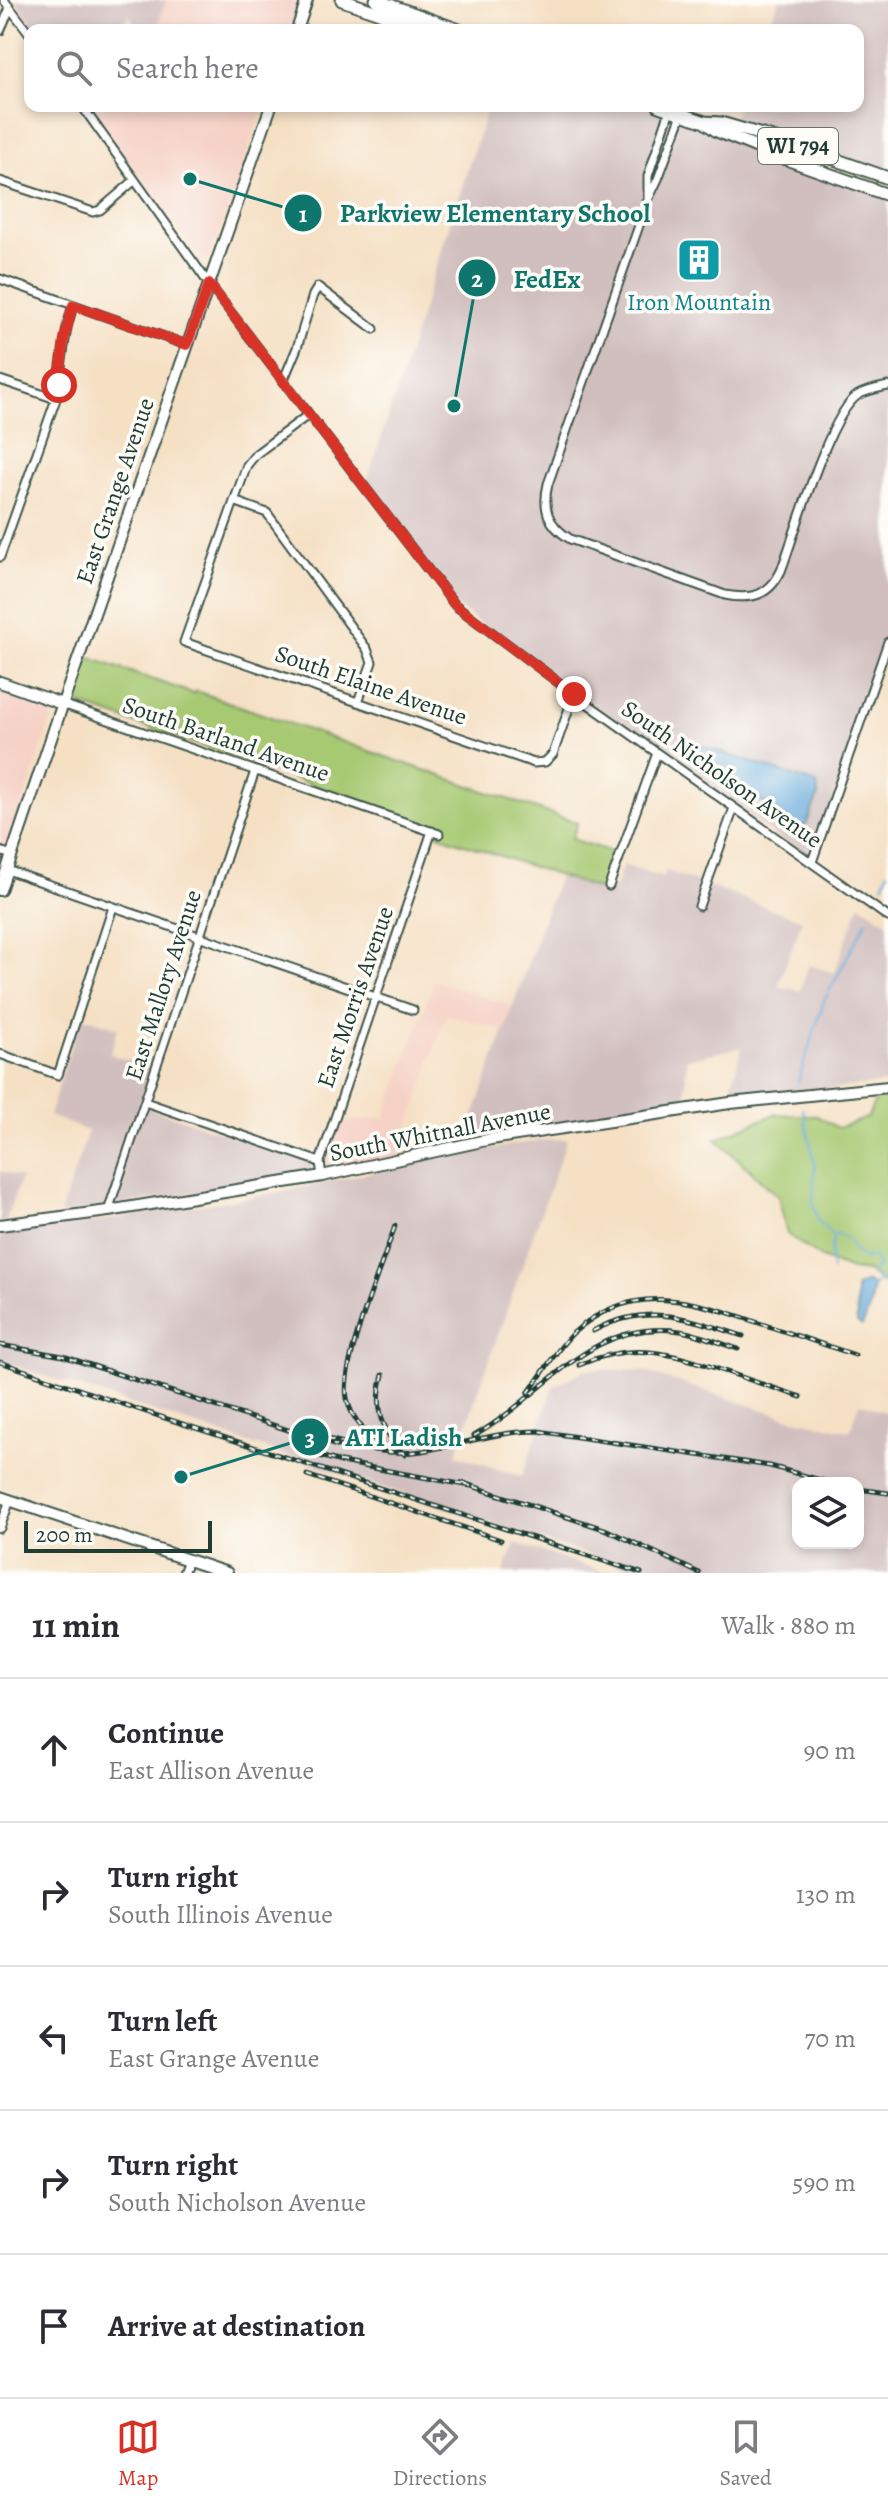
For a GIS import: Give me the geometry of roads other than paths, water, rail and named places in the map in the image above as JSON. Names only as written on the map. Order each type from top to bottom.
[{"type":"main road","points":[[342,0],[411,24]]},
{"type":"main road","points":[[376,0],[442,24]]},
{"type":"main road","name":"WI 794","points":[[676,112],[781,141],[888,178]]},
{"type":"main road","name":"WI 794","points":[[705,122],[717,131],[888,195]]},
{"type":"street","points":[[4,0],[24,26]]},
{"type":"street","points":[[299,24],[307,0]]},
{"type":"street","points":[[0,31],[10,8]]},
{"type":"street","name":"South Nicholson Avenue","points":[[86,112],[209,284],[455,605],[574,694],[888,917]]},
{"type":"street","name":"East Grange Avenue","points":[[0,890],[269,112]]},
{"type":"street","points":[[670,112],[648,200],[548,484],[545,501],[549,520],[570,539],[725,595],[750,597],[764,593],[781,571],[829,437],[842,412],[861,393],[888,386]]},
{"type":"street","points":[[0,181],[93,212],[108,204],[135,180]]},
{"type":"street","points":[[0,279],[187,345]]},
{"type":"street","points":[[284,379],[318,287],[374,329]]},
{"type":"street","points":[[0,557],[56,399],[73,305]]},
{"type":"street","points":[[0,380],[56,399]]},
{"type":"street","points":[[308,415],[256,454],[247,465],[234,501],[260,510],[275,522],[367,649],[372,662],[358,702]]},
{"type":"street","name":"South Elaine Avenue","points":[[234,501],[184,642],[534,763],[545,762],[553,754],[574,694]]},
{"type":"street","points":[[812,862],[888,642]]},
{"type":"street","name":"South Barland Avenue","points":[[0,682],[436,832]]},
{"type":"street","points":[[609,886],[657,753]]},
{"type":"street","name":"East Mallory Avenue","points":[[108,1211],[255,771]]},
{"type":"street","points":[[699,906],[734,808]]},
{"type":"street","name":"East Morris Avenue","points":[[322,1176],[320,1162],[375,997],[436,832]]},
{"type":"street","points":[[0,851],[12,855]]},
{"type":"street","points":[[7,870],[413,1010]]},
{"type":"street","points":[[0,1054],[58,1075],[113,907]]},
{"type":"street","name":"South Whitnall Avenue","points":[[0,1225],[108,1211],[322,1176],[491,1139],[730,1103],[888,1087]]},
{"type":"street","points":[[145,1102],[320,1162]]},
{"type":"street","points":[[0,1528],[5,1498],[227,1573]]},
{"type":"street","points":[[183,1573],[188,1560]]},
{"type":"water","points":[[681,739],[817,784],[818,796],[806,825],[800,828],[792,823],[682,745]]},
{"type":"water","points":[[864,1283],[873,1286],[862,1326],[857,1323],[856,1287]]},
{"type":"waterway","points":[[883,885],[888,872]]},
{"type":"waterway","points":[[798,1082],[824,1001],[867,920]]},
{"type":"waterway","points":[[803,1109],[815,1164],[813,1200],[818,1221],[833,1236],[838,1234],[850,1242],[853,1250],[865,1259],[873,1256],[879,1267],[874,1268],[872,1274],[880,1280],[873,1286]]},
{"type":"waterway","points":[[832,1270],[830,1254],[833,1237]]},
{"type":"railway","points":[[388,1450],[357,1421],[349,1406],[347,1382],[356,1338],[395,1226]]},
{"type":"railway","points":[[528,1393],[572,1334],[594,1317],[638,1301],[661,1300],[708,1307],[855,1355]]},
{"type":"railway","points":[[593,1331],[613,1322],[650,1315],[686,1319],[743,1336]]},
{"type":"railway","points":[[474,1436],[569,1364],[619,1336],[648,1330],[680,1331],[738,1349]]},
{"type":"railway","points":[[0,1345],[63,1356],[337,1446]]},
{"type":"railway","points":[[579,1365],[617,1353],[652,1352],[687,1359],[801,1397]]},
{"type":"railway","points":[[0,1362],[641,1573]]},
{"type":"railway","points":[[383,1375],[379,1397],[382,1418],[391,1438],[405,1455]]},
{"type":"railway","points":[[328,1439],[403,1453],[538,1431],[770,1466],[809,1477]]},
{"type":"railway","points":[[316,1455],[471,1486]]},
{"type":"railway","points":[[307,1475],[501,1540]]},
{"type":"railway","points":[[463,1483],[607,1530],[699,1573]]},
{"type":"railway","points":[[864,1490],[888,1493]]},
{"type":"place","name":"Parkview Elementary School","points":[[190,179]]},
{"type":"place","name":"Iron Mountain","points":[[699,260]]},
{"type":"place","name":"FedEx","points":[[454,406]]},
{"type":"place","name":"ATI Ladish","points":[[181,1477]]}]
